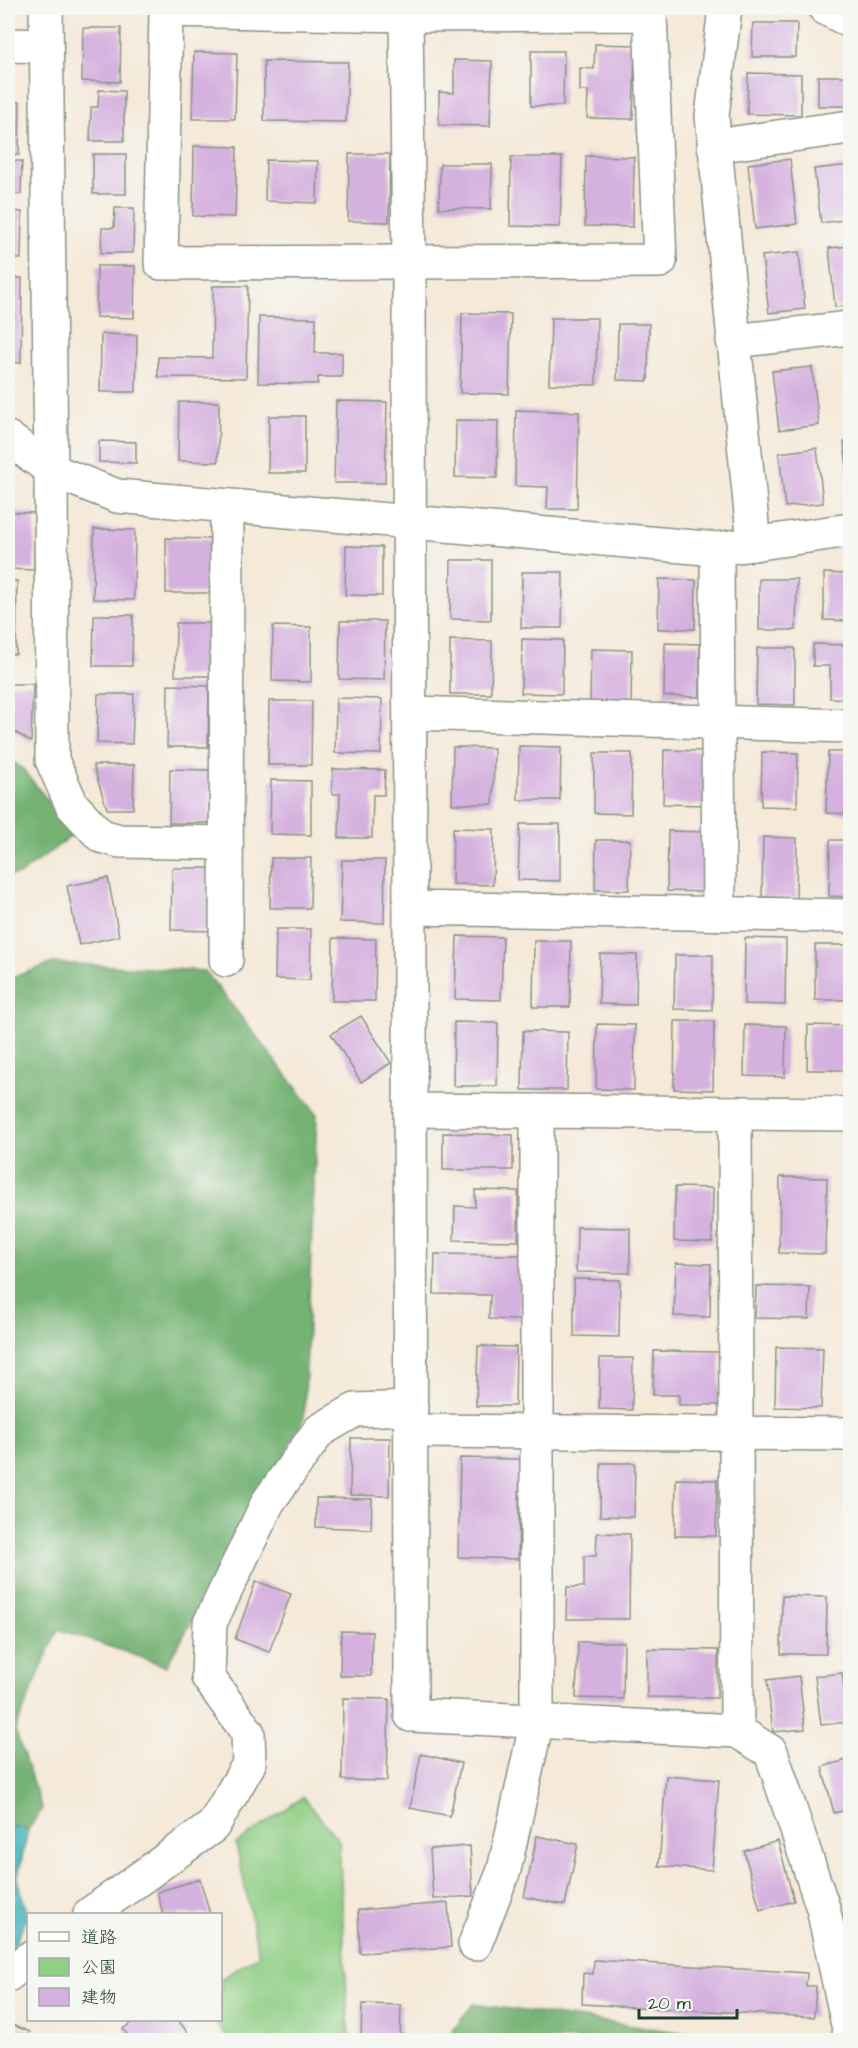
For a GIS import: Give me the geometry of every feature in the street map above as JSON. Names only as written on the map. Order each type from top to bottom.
[{"type":"street","points":[[46,8],[52,760],[72,805],[101,836],[120,841],[226,843]]},
{"type":"street","points":[[725,8],[712,116],[754,544]]},
{"type":"street","points":[[825,8],[850,21]]},
{"type":"street","points":[[166,10],[406,15],[650,14],[660,261],[409,262],[161,263],[166,10]]},
{"type":"street","points":[[406,15],[411,713],[411,1715],[737,1731],[771,1752],[823,1908],[850,2034]]},
{"type":"street","points":[[8,45],[46,46]]},
{"type":"street","points":[[714,146],[850,127]]},
{"type":"street","points":[[733,341],[850,328]]},
{"type":"street","points":[[8,438],[51,470],[117,495],[717,549],[850,530]]},
{"type":"street","points":[[226,960],[227,506]]},
{"type":"street","points":[[717,549],[720,913]]},
{"type":"street","points":[[411,713],[719,724],[850,726]]},
{"type":"street","points":[[410,908],[850,916]]},
{"type":"street","points":[[411,1110],[850,1114]]},
{"type":"street","points":[[475,1944],[504,1870],[537,1721],[537,1111]]},
{"type":"street","points":[[735,1113],[737,1731]]},
{"type":"street","points":[[91,1913],[213,1826],[249,1764],[248,1733],[207,1677],[210,1623],[268,1502],[319,1431],[355,1410],[411,1419],[537,1432],[850,1434]]},
{"type":"street","points":[[8,1975],[27,1960]]},
{"type":"green space","points":[[8,758],[23,769],[74,834],[19,875],[8,875]]},
{"type":"green space","points":[[53,963],[205,971],[317,1114],[304,1418],[258,1507],[166,1666],[58,1629],[15,1730],[42,1809],[28,1830],[8,1825],[8,979]]},
{"type":"green space","points":[[303,1797],[339,1841],[349,2040],[224,2040],[228,2037],[215,2021],[222,2021],[222,1978],[259,1955],[236,1844]]},
{"type":"green space","points":[[473,2004],[736,2040],[446,2040]]},
{"type":"water","points":[[8,1825],[28,1830],[17,1880],[28,1913],[8,1960]]},
{"type":"building","points":[[753,23],[797,23],[796,57],[752,57]]},
{"type":"building","points":[[83,28],[121,28],[120,82],[82,81]]},
{"type":"building","points":[[595,44],[635,45],[633,119],[587,118],[588,91],[580,91],[580,68],[594,69]]},
{"type":"building","points":[[531,51],[564,51],[563,106],[531,106]]},
{"type":"building","points":[[194,52],[237,53],[235,119],[192,119]]},
{"type":"building","points":[[454,60],[492,61],[490,126],[439,125],[439,92],[454,93]]},
{"type":"building","points":[[264,61],[348,62],[346,122],[264,121]]},
{"type":"building","points":[[748,73],[801,74],[801,115],[747,114]]},
{"type":"building","points":[[818,76],[850,76],[850,106],[818,106]]},
{"type":"building","points":[[99,90],[124,91],[124,141],[90,141],[91,107],[98,107]]},
{"type":"building","points":[[8,102],[20,102],[19,155],[8,155]]},
{"type":"building","points":[[194,146],[237,147],[235,217],[193,216]]},
{"type":"building","points":[[93,154],[126,154],[126,194],[93,194]]},
{"type":"building","points":[[349,154],[390,154],[389,222],[348,221]]},
{"type":"building","points":[[586,156],[634,157],[633,227],[585,226]]},
{"type":"building","points":[[511,157],[562,157],[560,227],[510,226]]},
{"type":"building","points":[[790,159],[797,224],[755,229],[748,164]]},
{"type":"building","points":[[266,160],[318,161],[317,203],[265,201]]},
{"type":"building","points":[[8,161],[22,161],[21,194],[8,194]]},
{"type":"building","points":[[440,164],[492,164],[491,209],[439,208]]},
{"type":"building","points":[[850,165],[850,219],[821,223],[814,169]]},
{"type":"building","points":[[115,208],[134,208],[133,253],[101,253],[102,228],[114,228]]},
{"type":"building","points":[[8,211],[22,212],[21,259],[8,258]]},
{"type":"building","points":[[850,246],[850,305],[835,307],[829,248]]},
{"type":"building","points":[[799,252],[805,309],[769,313],[762,256]]},
{"type":"building","points":[[97,266],[135,266],[134,318],[96,317]]},
{"type":"building","points":[[8,278],[22,278],[21,363],[8,362]]},
{"type":"building","points":[[213,286],[248,286],[246,378],[158,377],[158,357],[212,358]]},
{"type":"building","points":[[462,313],[511,314],[509,394],[460,393]]},
{"type":"building","points":[[259,317],[316,318],[315,353],[342,353],[342,377],[318,377],[318,384],[258,383]]},
{"type":"building","points":[[551,318],[597,318],[596,385],[549,384]]},
{"type":"building","points":[[618,324],[649,324],[648,381],[617,380]]},
{"type":"building","points":[[101,334],[137,335],[136,392],[100,392]]},
{"type":"building","points":[[812,367],[819,425],[779,430],[772,371]]},
{"type":"building","points":[[336,401],[387,402],[385,483],[334,483]]},
{"type":"building","points":[[179,402],[219,402],[218,462],[178,461]]},
{"type":"building","points":[[516,410],[579,412],[577,509],[547,509],[548,487],[515,486]]},
{"type":"building","points":[[269,416],[305,416],[305,473],[268,473]]},
{"type":"building","points":[[456,420],[498,421],[497,478],[455,477]]},
{"type":"building","points":[[99,441],[136,442],[136,463],[99,462]]},
{"type":"building","points":[[850,441],[850,476],[848,476],[844,442]]},
{"type":"building","points":[[817,448],[823,503],[785,507],[779,453]]},
{"type":"building","points":[[8,512],[35,513],[34,570],[8,569]]},
{"type":"building","points":[[94,529],[135,530],[134,600],[93,599]]},
{"type":"building","points":[[166,538],[212,539],[211,593],[166,593]]},
{"type":"building","points":[[346,546],[382,547],[382,596],[345,595]]},
{"type":"building","points":[[451,560],[491,560],[491,620],[450,619]]},
{"type":"building","points":[[522,572],[563,572],[562,628],[521,628]]},
{"type":"building","points":[[824,573],[850,574],[850,621],[824,620]]},
{"type":"building","points":[[659,579],[696,580],[695,629],[658,629]]},
{"type":"building","points":[[759,579],[797,579],[796,630],[759,630]]},
{"type":"building","points":[[8,580],[17,581],[16,654],[8,654]]},
{"type":"building","points":[[94,615],[133,615],[132,666],[93,666]]},
{"type":"building","points":[[340,621],[385,621],[384,680],[339,679]]},
{"type":"building","points":[[176,623],[211,623],[210,676],[175,676]]},
{"type":"building","points":[[273,626],[311,627],[311,682],[272,681]]},
{"type":"building","points":[[522,639],[563,640],[562,694],[521,693]]},
{"type":"building","points":[[450,640],[492,641],[491,694],[450,694]]},
{"type":"building","points":[[665,643],[700,644],[700,697],[664,696]]},
{"type":"building","points":[[813,644],[850,645],[850,699],[830,698],[830,666],[813,666]]},
{"type":"building","points":[[757,648],[795,648],[795,705],[756,704]]},
{"type":"building","points":[[591,649],[632,650],[631,704],[590,704]]},
{"type":"building","points":[[8,684],[33,684],[31,742],[8,728]]},
{"type":"building","points":[[168,685],[209,686],[208,747],[167,747]]},
{"type":"building","points":[[98,694],[134,694],[132,744],[97,743]]},
{"type":"building","points":[[336,698],[382,699],[381,754],[335,753]]},
{"type":"building","points":[[269,701],[312,701],[311,765],[268,765]]},
{"type":"building","points":[[519,746],[561,747],[560,800],[518,800]]},
{"type":"building","points":[[453,747],[494,748],[493,804],[452,804]]},
{"type":"building","points":[[664,750],[705,751],[704,805],[663,804]]},
{"type":"building","points":[[762,752],[798,753],[797,807],[761,806]]},
{"type":"building","points":[[828,752],[850,752],[850,814],[826,813]]},
{"type":"building","points":[[594,753],[632,753],[631,814],[594,813]]},
{"type":"building","points":[[93,765],[134,765],[133,809],[107,809]]},
{"type":"building","points":[[170,769],[210,770],[209,823],[169,823]]},
{"type":"building","points":[[333,769],[385,770],[384,795],[373,795],[372,838],[339,838],[340,794],[332,794]]},
{"type":"building","points":[[271,780],[311,781],[311,835],[270,834]]},
{"type":"building","points":[[520,824],[560,824],[560,881],[518,880]]},
{"type":"building","points":[[453,828],[494,829],[493,885],[452,884]]},
{"type":"building","points":[[668,831],[708,832],[707,892],[667,891]]},
{"type":"building","points":[[763,837],[797,838],[796,898],[762,897]]},
{"type":"building","points":[[596,840],[630,840],[629,890],[595,890]]},
{"type":"building","points":[[830,840],[850,840],[850,897],[829,896]]},
{"type":"building","points":[[271,858],[311,858],[310,908],[270,908]]},
{"type":"building","points":[[342,860],[385,860],[384,923],[340,922]]},
{"type":"building","points":[[172,868],[212,868],[212,931],[171,930]]},
{"type":"building","points":[[108,878],[119,936],[79,945],[67,886]]},
{"type":"building","points":[[10,916],[13,968],[8,968],[8,917]]},
{"type":"building","points":[[276,929],[311,929],[310,980],[275,979]]},
{"type":"building","points":[[457,936],[503,937],[501,1000],[455,999]]},
{"type":"building","points":[[333,938],[376,939],[375,1001],[332,1001]]},
{"type":"building","points":[[745,938],[786,939],[785,1005],[744,1004]]},
{"type":"building","points":[[534,941],[571,941],[570,1007],[533,1007]]},
{"type":"building","points":[[815,945],[850,945],[850,1000],[815,1000]]},
{"type":"building","points":[[600,954],[637,955],[636,1005],[599,1004]]},
{"type":"building","points":[[675,955],[713,955],[712,1010],[674,1009]]},
{"type":"building","points":[[361,1016],[391,1063],[361,1082],[331,1034]]},
{"type":"building","points":[[675,1021],[714,1021],[713,1090],[674,1089]]},
{"type":"building","points":[[454,1022],[498,1023],[497,1086],[453,1086]]},
{"type":"building","points":[[597,1024],[635,1025],[634,1090],[596,1089]]},
{"type":"building","points":[[745,1025],[786,1026],[785,1077],[744,1076]]},
{"type":"building","points":[[808,1025],[850,1026],[850,1070],[807,1070]]},
{"type":"building","points":[[523,1031],[568,1032],[567,1090],[522,1090]]},
{"type":"building","points":[[443,1133],[513,1135],[513,1170],[443,1170]]},
{"type":"building","points":[[780,1177],[827,1178],[825,1254],[779,1253]]},
{"type":"building","points":[[675,1187],[713,1188],[712,1242],[674,1241]]},
{"type":"building","points":[[475,1190],[518,1191],[518,1241],[454,1240],[455,1206],[475,1207]]},
{"type":"building","points":[[577,1227],[630,1228],[630,1273],[576,1272]]},
{"type":"building","points":[[435,1254],[521,1255],[520,1320],[489,1319],[490,1295],[434,1294]]},
{"type":"building","points":[[676,1263],[711,1264],[710,1317],[674,1316]]},
{"type":"building","points":[[574,1279],[620,1280],[619,1337],[574,1336]]},
{"type":"building","points":[[756,1286],[810,1287],[809,1319],[755,1318]]},
{"type":"building","points":[[478,1346],[516,1347],[515,1406],[476,1406]]},
{"type":"building","points":[[776,1347],[823,1348],[821,1408],[775,1407]]},
{"type":"building","points":[[654,1351],[720,1352],[719,1405],[679,1405],[679,1395],[653,1395]]},
{"type":"building","points":[[600,1358],[633,1358],[632,1410],[599,1409]]},
{"type":"building","points":[[351,1438],[390,1438],[389,1496],[350,1495]]},
{"type":"building","points":[[460,1458],[520,1459],[518,1559],[458,1557]]},
{"type":"building","points":[[601,1463],[635,1463],[634,1517],[600,1516]]},
{"type":"building","points":[[676,1479],[717,1480],[716,1536],[675,1536]]},
{"type":"building","points":[[316,1498],[372,1499],[371,1529],[316,1527]]},
{"type":"building","points":[[597,1533],[630,1534],[629,1619],[566,1619],[567,1587],[584,1587],[584,1556],[596,1556]]},
{"type":"building","points":[[256,1581],[291,1594],[269,1652],[235,1639]]},
{"type":"building","points":[[782,1596],[827,1597],[826,1654],[781,1654]]},
{"type":"building","points":[[341,1631],[372,1632],[371,1676],[340,1676]]},
{"type":"building","points":[[578,1642],[624,1642],[623,1699],[576,1698]]},
{"type":"building","points":[[647,1649],[718,1650],[717,1698],[647,1697]]},
{"type":"building","points":[[842,1673],[848,1722],[821,1725],[815,1676]]},
{"type":"building","points":[[799,1676],[805,1729],[773,1732],[767,1680]]},
{"type":"building","points":[[343,1698],[389,1699],[387,1781],[342,1780]]},
{"type":"building","points":[[421,1754],[461,1763],[450,1816],[410,1808]]},
{"type":"building","points":[[850,1759],[850,1809],[834,1813],[822,1767]]},
{"type":"building","points":[[666,1776],[719,1780],[712,1870],[659,1866]]},
{"type":"building","points":[[537,1836],[578,1844],[565,1905],[524,1897]]},
{"type":"building","points":[[778,1841],[794,1901],[760,1910],[744,1851]]},
{"type":"building","points":[[470,1846],[473,1896],[433,1899],[430,1849]]},
{"type":"building","points":[[200,1879],[210,1913],[163,1913],[157,1892]]},
{"type":"building","points":[[448,1903],[451,1947],[360,1953],[358,1910]]},
{"type":"building","points":[[594,1960],[807,1973],[806,1986],[816,1986],[814,2017],[582,2004],[583,1973],[593,1974]]},
{"type":"building","points":[[362,2004],[401,2005],[400,2040],[361,2040]]},
{"type":"building","points":[[134,2021],[179,2021],[188,2033],[179,2040],[132,2040],[123,2029]]},
{"type":"building","points":[[8,2023],[30,2032],[27,2040],[8,2040]]}]
